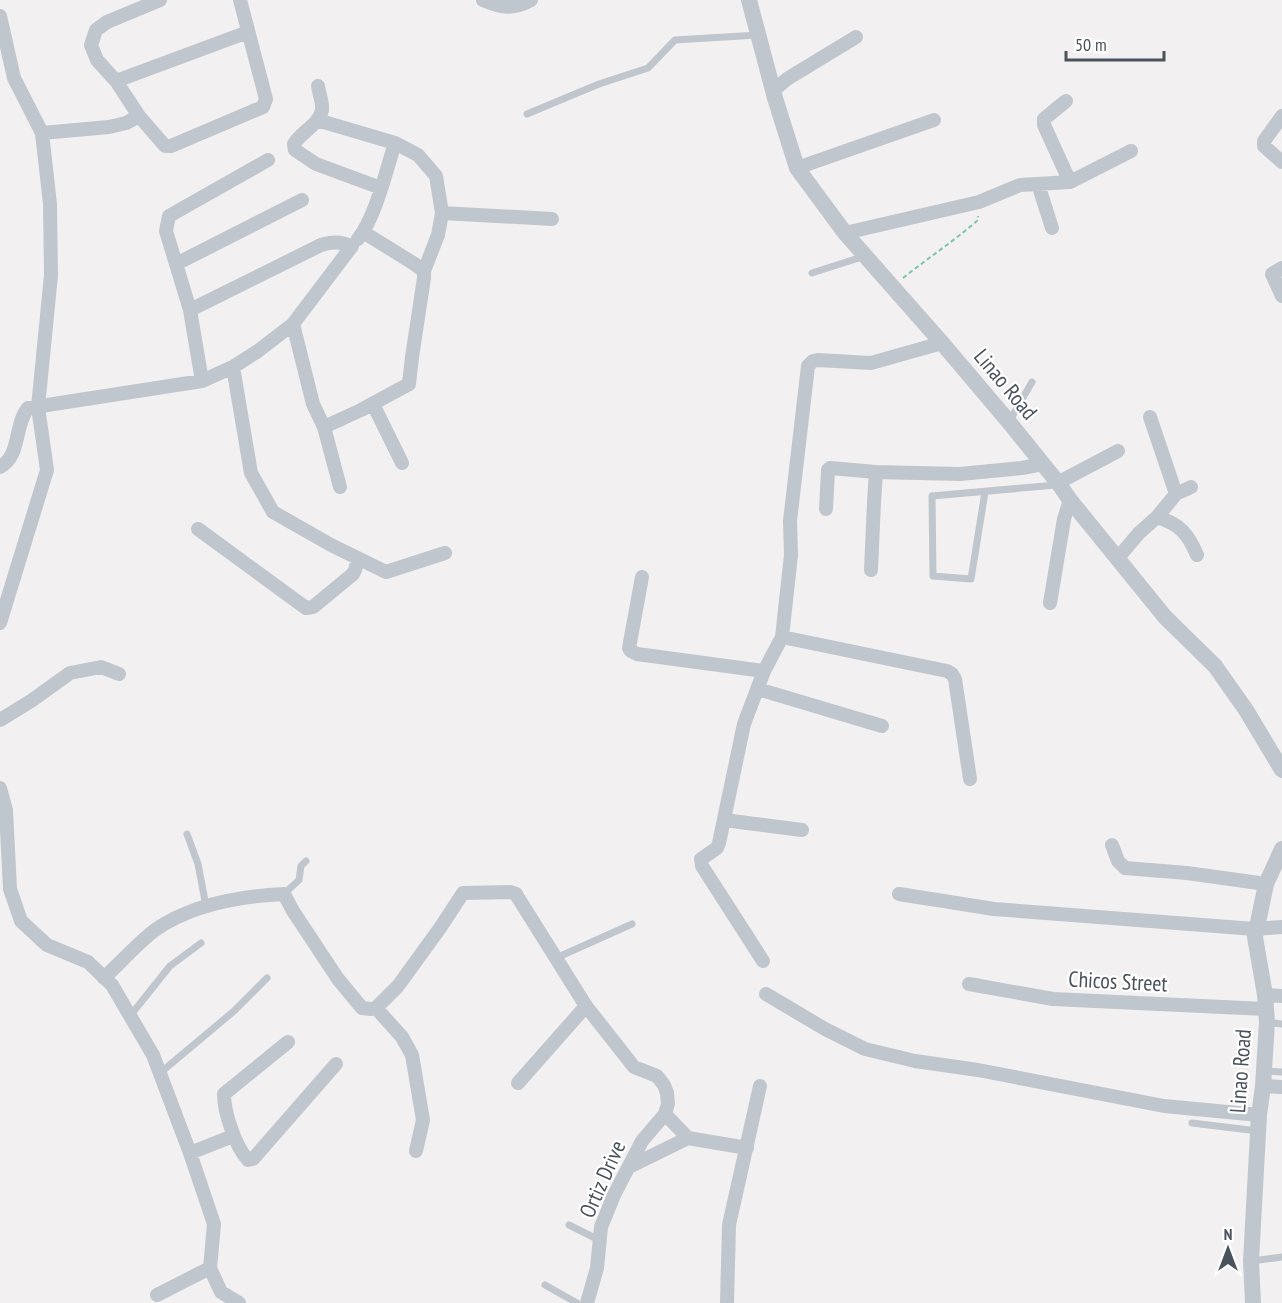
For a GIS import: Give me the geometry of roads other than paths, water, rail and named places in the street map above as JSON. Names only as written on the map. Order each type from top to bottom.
[{"type":"street","points":[[160,0],[107,22],[96,30],[91,45],[97,60],[116,81],[139,116],[165,146],[171,147],[263,107],[266,99],[240,0]]},
{"type":"street","points":[[483,0],[504,7],[514,7],[531,0]]},
{"type":"street","name":"Linao Road","points":[[749,0],[773,91],[797,168],[844,233],[1009,422],[1165,617],[1215,666],[1246,710],[1282,770]]},
{"type":"street","points":[[0,16],[14,78],[42,134],[50,204],[51,274],[38,407],[46,470],[0,623]]},
{"type":"street","points":[[116,81],[248,32]]},
{"type":"street","points":[[773,91],[787,79],[856,37]]},
{"type":"street","points":[[318,86],[322,110],[317,120],[297,138],[294,144],[295,150],[316,164],[381,188]]},
{"type":"street","points":[[1066,101],[1043,121],[1070,182]]},
{"type":"street","points":[[42,134],[109,127],[126,123],[139,116]]},
{"type":"street","points":[[1282,116],[1264,141],[1264,146],[1282,162]]},
{"type":"street","points":[[317,120],[394,143],[418,155],[436,176],[442,213],[438,235],[424,272],[409,384],[324,427]]},
{"type":"street","points":[[797,168],[934,120]]},
{"type":"street","points":[[0,467],[11,459],[28,408],[202,381],[233,367],[293,324],[363,232],[381,188],[394,143]]},
{"type":"street","points":[[844,233],[979,202],[1020,185],[1070,182],[1131,151]]},
{"type":"street","points":[[202,381],[190,310],[166,231],[169,216],[268,160]]},
{"type":"street","points":[[1038,184],[1052,228]]},
{"type":"street","points":[[176,264],[302,200]]},
{"type":"street","points":[[442,213],[552,219]]},
{"type":"street","points":[[363,232],[424,272]]},
{"type":"street","points":[[190,310],[321,245],[339,242],[352,246]]},
{"type":"street","points":[[1282,268],[1272,274],[1282,296]]},
{"type":"street","points":[[293,324],[313,404],[324,427],[340,487]]},
{"type":"street","points":[[763,961],[702,866],[701,859],[717,848],[744,724],[764,671],[782,637],[791,555],[790,521],[808,366],[813,360],[871,363],[942,343]]},
{"type":"street","points":[[233,367],[251,473],[273,512],[383,572],[445,553]]},
{"type":"street","points":[[373,404],[402,463]]},
{"type":"street","points":[[1150,417],[1176,494]]},
{"type":"street","points":[[1059,484],[1119,451]]},
{"type":"street","points":[[826,509],[828,470],[832,467],[876,472],[960,474],[1043,464]]},
{"type":"street","points":[[871,570],[876,472]]},
{"type":"street","points":[[1117,559],[1139,532],[1157,517],[1176,494],[1191,487]]},
{"type":"street","points":[[1050,603],[1064,519],[1070,500]]},
{"type":"street","points":[[1157,517],[1181,528],[1197,555]]},
{"type":"street","points":[[198,529],[306,608],[313,607],[353,574],[358,559]]},
{"type":"street","points":[[642,577],[629,648],[631,651],[637,654],[764,671]]},
{"type":"street","points":[[782,637],[948,671],[952,674],[955,679],[970,779]]},
{"type":"street","points":[[0,720],[70,673],[101,667],[119,674]]},
{"type":"street","points":[[758,689],[882,726]]},
{"type":"street","points":[[0,788],[6,810],[10,889],[21,921],[47,945],[88,962],[112,985],[153,1055],[214,1224],[210,1268],[221,1292],[239,1303]]},
{"type":"street","points":[[724,820],[802,830]]},
{"type":"street","points":[[1112,845],[1125,868],[1187,873],[1266,884]]},
{"type":"street","name":"Linao Road","points":[[1253,1303],[1251,1262],[1259,1123],[1270,1012],[1254,937],[1266,884],[1282,849]]},
{"type":"street","points":[[105,978],[154,931],[195,909],[258,895],[284,894],[338,979],[362,1008],[376,1008],[398,986],[463,893],[510,892],[516,894],[586,1006],[634,1067],[657,1076],[664,1085],[668,1093],[668,1104],[663,1117],[659,1151]]},
{"type":"street","points":[[899,894],[994,909],[1255,928],[1282,927]]},
{"type":"street","name":"Chicos Street","points":[[969,984],[1053,999],[1270,1012],[1282,996]]},
{"type":"street","points":[[766,994],[825,1029],[865,1049],[915,1061],[978,1070],[1259,1123]]},
{"type":"street","points":[[518,1083],[586,1006]]},
{"type":"street","points":[[376,1008],[402,1037],[412,1055],[423,1120],[416,1151]]},
{"type":"street","points":[[288,1042],[224,1094],[233,1136],[248,1160],[253,1159],[336,1064]]},
{"type":"street","points":[[1263,1079],[1282,1087]]},
{"type":"street","points":[[727,1303],[729,1225],[760,1086]]},
{"type":"street","points":[[663,1117],[688,1138],[747,1148]]},
{"type":"street","name":"Ortiz Drive","points":[[587,1303],[597,1268],[601,1227],[614,1195],[642,1141],[663,1117]]},
{"type":"street","points":[[190,1153],[233,1136]]},
{"type":"street","points":[[629,1167],[688,1138]]},
{"type":"street","points":[[157,1295],[210,1268]]},
{"type":"lane","points":[[527,114],[599,84],[648,68],[675,40],[758,35]]},
{"type":"lane","points":[[812,273],[865,256]]},
{"type":"lane","points":[[1009,422],[1032,382]]},
{"type":"lane","points":[[985,492],[971,579],[933,576],[932,496],[1059,484]]},
{"type":"lane","points":[[187,834],[198,864],[206,906]]},
{"type":"lane","points":[[284,894],[299,880],[301,866],[306,861]]},
{"type":"lane","points":[[556,958],[632,924]]},
{"type":"lane","points":[[130,1016],[170,966],[201,943]]},
{"type":"lane","points":[[160,1073],[234,1011],[267,978]]},
{"type":"lane","points":[[1263,1079],[1282,1072]]},
{"type":"lane","points":[[1192,1123],[1259,1123]]},
{"type":"lane","points":[[569,1225],[600,1240]]},
{"type":"lane","points":[[1251,1262],[1282,1257]]},
{"type":"lane","points":[[545,1285],[577,1303]]}]
